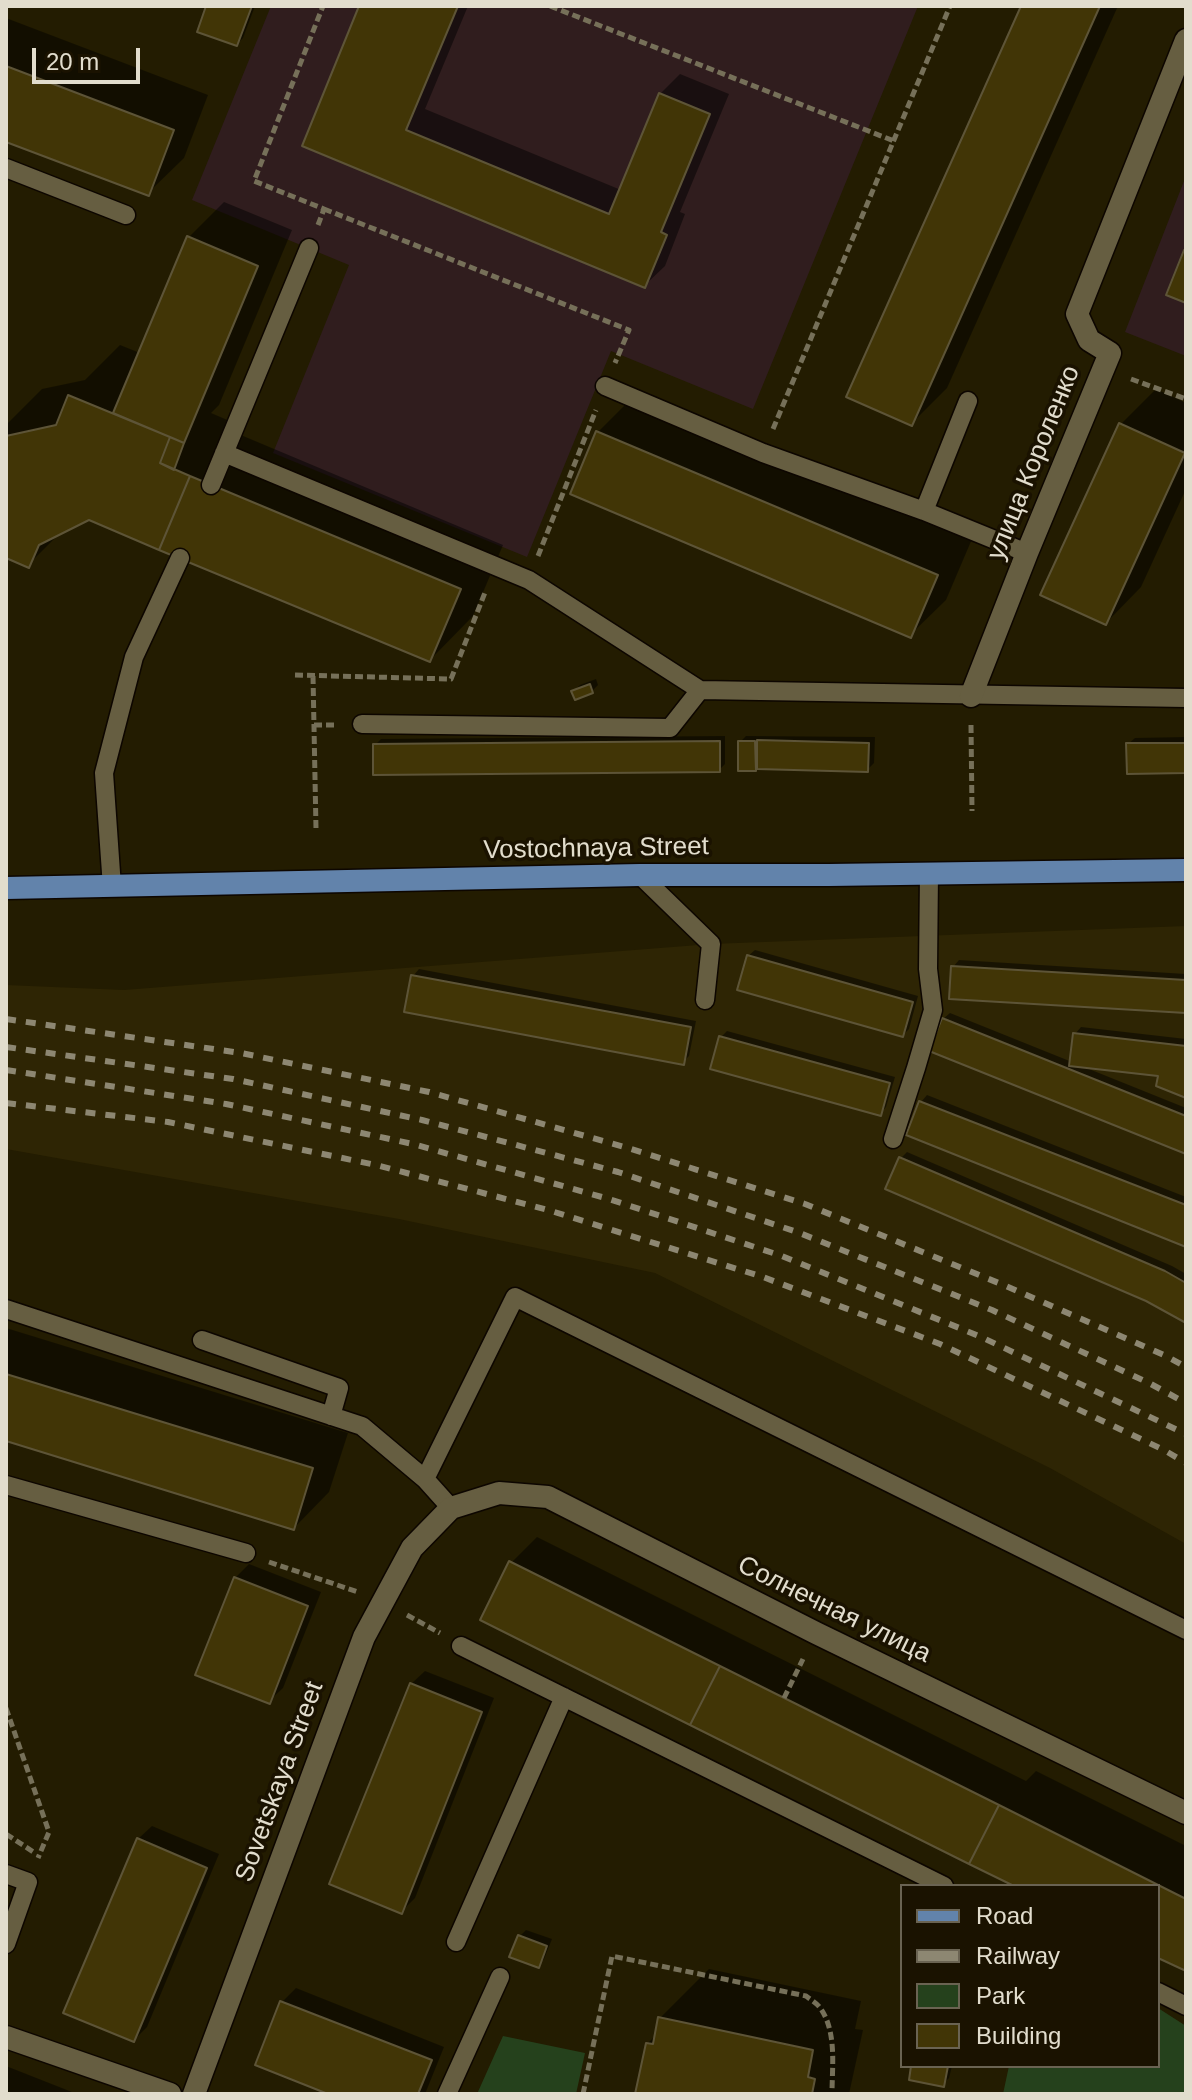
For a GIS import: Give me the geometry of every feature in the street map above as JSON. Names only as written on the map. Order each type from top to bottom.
[{"type":"main road","name":"Vostochnaya Street","points":[[6,888],[640,875],[1186,870]]},
{"type":"street","name":"улица Короленко","points":[[971,696],[1110,353],[1089,340],[1077,314],[1186,40]]},
{"type":"street","name":"Солнечная улица","points":[[451,1508],[499,1493],[548,1497],[816,1633],[1186,1813]]},
{"type":"street","name":"Sovetskaya Street","points":[[194,2094],[364,1637],[412,1548],[451,1508]]},
{"type":"street","points":[[6,2037],[170,2094]]},
{"type":"lane","points":[[6,168],[126,215]]},
{"type":"lane","points":[[211,485],[309,248]]},
{"type":"lane","points":[[605,386],[763,453],[924,511],[1027,553]]},
{"type":"lane","points":[[924,511],[968,401]]},
{"type":"lane","points":[[224,453],[529,580],[700,690],[1186,698]]},
{"type":"lane","points":[[112,887],[104,773],[134,657],[180,558]]},
{"type":"lane","points":[[362,724],[670,728],[700,690]]},
{"type":"lane","points":[[893,1139],[933,1010],[928,969],[929,874]]},
{"type":"lane","points":[[640,875],[711,944],[705,1000]]},
{"type":"lane","points":[[425,1479],[515,1297],[1186,1630]]},
{"type":"lane","points":[[6,1309],[362,1426],[425,1479],[451,1508]]},
{"type":"lane","points":[[202,1340],[339,1388],[331,1416]]},
{"type":"lane","points":[[6,1485],[246,1553]]},
{"type":"lane","points":[[461,1646],[940,1884]]},
{"type":"lane","points":[[456,1942],[564,1697]]},
{"type":"lane","points":[[6,1874],[28,1882],[6,1944]]},
{"type":"lane","points":[[447,2094],[500,1977]]},
{"type":"lane","points":[[1160,1993],[1186,2006]]},
{"type":"path","points":[[323,6],[254,181],[629,330],[529,580]]},
{"type":"path","points":[[550,6],[894,141]]},
{"type":"path","points":[[763,453],[950,6]]},
{"type":"path","points":[[309,248],[324,209]]},
{"type":"path","points":[[295,675],[451,679],[496,567]]},
{"type":"path","points":[[313,676],[316,829]]},
{"type":"path","points":[[971,696],[972,811]]},
{"type":"path","points":[[279,1566],[382,1601],[461,1646]]},
{"type":"path","points":[[784,1698],[816,1633]]},
{"type":"path","points":[[6,1708],[49,1832],[28,1882]]},
{"type":"path","points":[[6,1834],[39,1856]]},
{"type":"path","points":[[583,2094],[612,1956],[806,1996],[821,2009],[830,2031],[832,2094]]},
{"type":"shaded area","points":[[271,6],[918,6],[753,409],[611,351],[527,557],[273,453],[349,265],[192,200]]},
{"type":"shaded area","points":[[1186,176],[1186,356],[1125,332]]},
{"type":"shaded area","points":[[1186,926],[1186,1544],[1050,1468],[655,1273],[399,1219],[6,1149],[6,985],[124,990],[711,944]]},
{"type":"green space","points":[[1160,2009],[1186,2026],[1186,2094],[1003,2094],[1009,2068],[1160,2068]]},
{"type":"green space","points":[[503,2036],[585,2053],[576,2094],[477,2094]]},
{"type":"building","points":[[206,6],[252,6],[237,46],[197,32]]},
{"type":"building","points":[[359,6],[458,6],[406,130],[609,214],[659,93],[710,114],[661,232],[667,235],[645,288],[302,146]]},
{"type":"building","points":[[1021,6],[1100,6],[912,426],[846,397]]},
{"type":"building","points":[[6,66],[174,130],[149,196],[6,142]]},
{"type":"building","points":[[187,236],[258,266],[184,443],[113,413]]},
{"type":"building","points":[[1186,251],[1186,303],[1166,295]]},
{"type":"building","points":[[68,395],[170,437],[160,463],[190,476],[159,550],[89,520],[39,545],[29,568],[6,558],[6,436],[56,425]]},
{"type":"building","points":[[1119,423],[1185,453],[1106,625],[1040,595]]},
{"type":"building","points":[[596,431],[938,575],[911,638],[570,494]]},
{"type":"building","points":[[170,437],[184,443],[174,470],[160,463]]},
{"type":"building","points":[[190,476],[461,589],[430,662],[159,550]]},
{"type":"building","points":[[590,684],[593,693],[575,700],[571,691]]},
{"type":"building","points":[[757,740],[869,743],[868,772],[757,769]]},
{"type":"building","points":[[720,741],[720,772],[373,775],[373,744]]},
{"type":"building","points":[[738,741],[755,741],[756,771],[738,771]]},
{"type":"building","points":[[1126,743],[1186,743],[1186,773],[1127,774]]},
{"type":"building","points":[[747,955],[913,1002],[903,1037],[737,990]]},
{"type":"building","points":[[951,966],[1186,980],[1186,1013],[949,999]]},
{"type":"building","points":[[411,975],[691,1027],[684,1065],[404,1012]]},
{"type":"building","points":[[942,1018],[1186,1116],[1186,1154],[929,1051]]},
{"type":"building","points":[[1073,1033],[1186,1046],[1186,1098],[1156,1086],[1158,1076],[1069,1066]]},
{"type":"building","points":[[719,1036],[890,1083],[881,1116],[710,1069]]},
{"type":"building","points":[[919,1101],[1186,1205],[1186,1247],[906,1135]]},
{"type":"building","points":[[899,1157],[1165,1271],[1186,1283],[1186,1323],[1146,1301],[885,1189]]},
{"type":"building","points":[[6,1374],[313,1468],[294,1530],[6,1441]]},
{"type":"building","points":[[509,1561],[720,1666],[690,1725],[480,1620]]},
{"type":"building","points":[[234,1577],[308,1606],[270,1704],[195,1675]]},
{"type":"building","points":[[720,1666],[999,1805],[969,1864],[690,1725]]},
{"type":"building","points":[[410,1683],[482,1712],[402,1914],[329,1884]]},
{"type":"building","points":[[999,1805],[1156,1884],[1010,1884],[969,1864]]},
{"type":"building","points":[[137,1838],[207,1868],[134,2042],[63,2013]]},
{"type":"building","points":[[1160,1886],[1186,1899],[1186,1971],[1160,1959]]},
{"type":"building","points":[[518,1935],[547,1946],[539,1968],[509,1957]]},
{"type":"building","points":[[280,2001],[432,2060],[418,2094],[328,2094],[255,2065]]},
{"type":"building","points":[[658,2017],[813,2050],[808,2077],[815,2079],[812,2094],[635,2094],[646,2043],[653,2044]]},
{"type":"building","points":[[911,2068],[948,2068],[944,2087],[909,2080]]},
{"type":"railway","points":[[6,1019],[241,1053],[429,1092],[628,1148],[805,1204],[1006,1286],[1186,1367]]},
{"type":"railway","points":[[6,1047],[233,1079],[422,1120],[618,1172],[797,1232],[992,1310],[1186,1403]]},
{"type":"railway","points":[[6,1070],[226,1104],[413,1144],[609,1199],[782,1256],[979,1336],[1186,1434]]},
{"type":"railway","points":[[6,1103],[168,1122],[376,1165],[548,1210],[763,1277],[940,1344],[1186,1463]]}]
